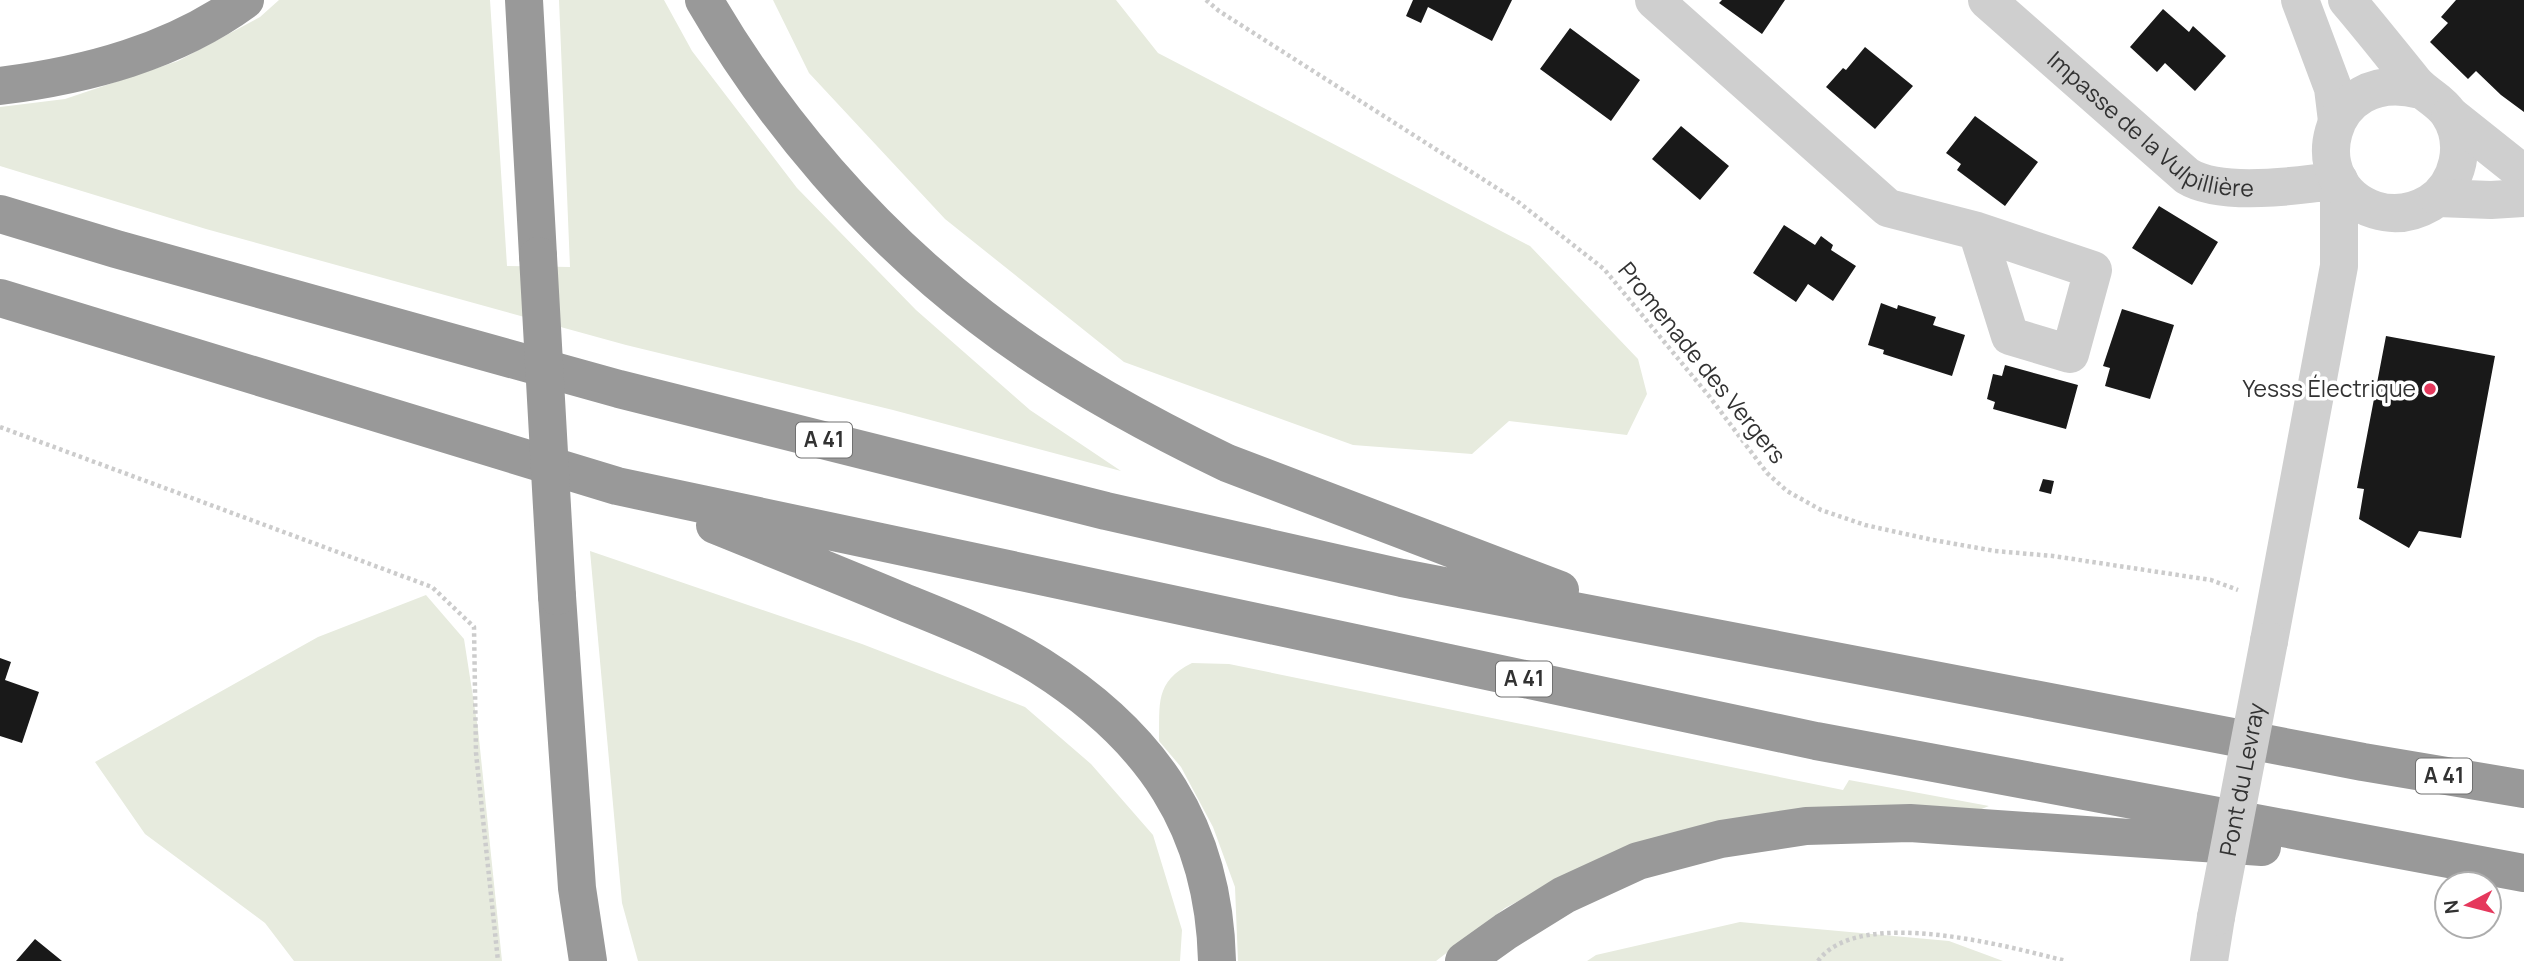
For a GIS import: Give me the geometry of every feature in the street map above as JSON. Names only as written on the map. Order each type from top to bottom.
[{"type":"highway","points":[[0,86],[71,74],[129,58],[203,26],[245,0]]},
{"type":"highway","points":[[524,0],[577,888],[588,961]]},
{"type":"highway","points":[[704,0],[748,71],[853,201],[936,280],[982,318],[1036,356],[1096,393],[1227,463],[1657,626]]},
{"type":"highway","name":"A 41","points":[[0,214],[116,249],[619,389],[1052,497],[1402,578],[2363,762],[2524,789]]},
{"type":"highway","name":"A 41","points":[[0,298],[617,486],[1816,741],[2524,873]]},
{"type":"highway","points":[[617,486],[954,623],[1038,665],[1085,698],[1139,749],[1156,769],[1182,812],[1204,866],[1211,894],[1217,961]]},
{"type":"highway","points":[[1464,961],[1563,895],[1638,861],[1721,839],[1806,826],[1910,823],[2435,858]]},
{"type":"street","name":"Impasse de la Vulpillière","points":[[1987,0],[2197,182],[2219,187],[2313,184],[2339,180]]},
{"type":"street","points":[[2300,0],[2333,88],[2337,121]]},
{"type":"street","points":[[2347,0],[2420,90]]},
{"type":"street","points":[[1657,1],[1878,201],[1898,211],[1977,231]]},
{"type":"street","points":[[2449,115],[2459,136],[2459,159],[2452,180],[2438,198],[2422,208],[2404,213],[2384,213],[2366,207],[2350,196],[2333,165],[2331,143],[2337,121],[2348,105],[2364,93],[2382,86],[2402,85],[2420,90],[2437,100],[2449,115],[2524,174]]},
{"type":"street","name":"Pont du Levray","points":[[2209,961],[2339,266],[2339,180]]},
{"type":"street","points":[[2438,198],[2524,198]]},
{"type":"street","points":[[2339,266],[2384,213]]},
{"type":"path","name":"Promenade des Vergers","points":[[1206,0],[1219,11],[1517,201],[1604,269],[1709,396],[1767,473],[1787,491],[1821,510],[1865,525],[1995,551],[2053,556],[2211,580],[2276,601]]},
{"type":"path","points":[[0,427],[432,587],[474,627],[476,753],[498,961]]},
{"type":"path","points":[[1818,961],[1849,939],[1867,935],[1923,932],[2066,961]]},
{"type":"shaded area","points":[[279,0],[490,0],[507,266],[570,267],[559,0],[664,0],[692,51],[797,188],[916,310],[1030,410],[1121,471],[893,410],[626,345],[206,229],[0,166],[0,107],[65,99],[178,61],[260,17]]},
{"type":"shaded area","points":[[773,0],[1116,0],[1158,53],[1530,246],[1638,359],[1647,394],[1627,435],[1509,421],[1472,454],[1353,445],[1124,362],[945,219],[809,73]]},
{"type":"shaded area","points":[[590,551],[862,644],[1025,707],[1091,764],[1153,835],[1182,930],[1180,961],[638,961],[622,903]]},
{"type":"shaded area","points":[[426,595],[464,639],[478,729],[502,961],[294,961],[265,923],[145,834],[95,762],[318,637]]},
{"type":"shaded area","points":[[1192,663],[1229,664],[1843,790],[1849,780],[1989,806],[1979,810],[1585,866],[1505,908],[1436,961],[1238,961],[1235,887],[1213,827],[1181,767],[1159,741],[1160,705],[1165,686],[1180,670]]},
{"type":"shaded area","points":[[1740,922],[1949,941],[2003,961],[1587,961],[1596,955]]},
{"type":"building","points":[[1413,0],[1512,0],[1492,41],[1428,7],[1421,23],[1406,16]]},
{"type":"building","points":[[1722,0],[1785,0],[1762,34],[1719,3]]},
{"type":"building","points":[[2456,0],[2524,0],[2524,112],[2476,71],[2468,79],[2430,42],[2448,23],[2441,17]]},
{"type":"building","points":[[2163,9],[2189,32],[2193,26],[2226,56],[2195,91],[2165,63],[2157,72],[2130,47]]},
{"type":"building","points":[[1570,28],[1640,80],[1611,121],[1540,69]]},
{"type":"building","points":[[1865,47],[1913,86],[1875,129],[1826,87],[1843,68],[1846,70]]},
{"type":"building","points":[[1975,116],[2038,162],[2005,206],[1957,170],[1961,164],[1946,153]]},
{"type":"building","points":[[1681,126],[1729,166],[1700,200],[1652,159]]},
{"type":"building","points":[[2159,206],[2218,242],[2192,285],[2132,248]]},
{"type":"building","points":[[1784,225],[1815,245],[1821,236],[1833,245],[1831,250],[1856,266],[1833,301],[1808,284],[1796,302],[1753,273]]},
{"type":"building","points":[[1881,303],[1897,309],[1898,305],[1936,317],[1933,325],[1965,335],[1952,376],[1883,354],[1884,350],[1868,345]]},
{"type":"building","points":[[2122,309],[2174,325],[2150,399],[2105,386],[2110,368],[2103,366]]},
{"type":"building","points":[[2386,336],[2495,356],[2461,538],[2419,531],[2409,548],[2359,519],[2364,489],[2357,488]]},
{"type":"building","points":[[2005,365],[2078,385],[2066,429],[1993,409],[1995,402],[1987,399],[1993,374],[2002,376]]},
{"type":"building","points":[[2043,479],[2054,481],[2051,494],[2039,491]]},
{"type":"building","points":[[0,658],[11,662],[5,680],[39,692],[22,743],[0,736]]},
{"type":"building","points":[[35,939],[62,961],[16,961]]},
{"type":"place","name":"Yesss Électrique","points":[[2430,389]]}]
